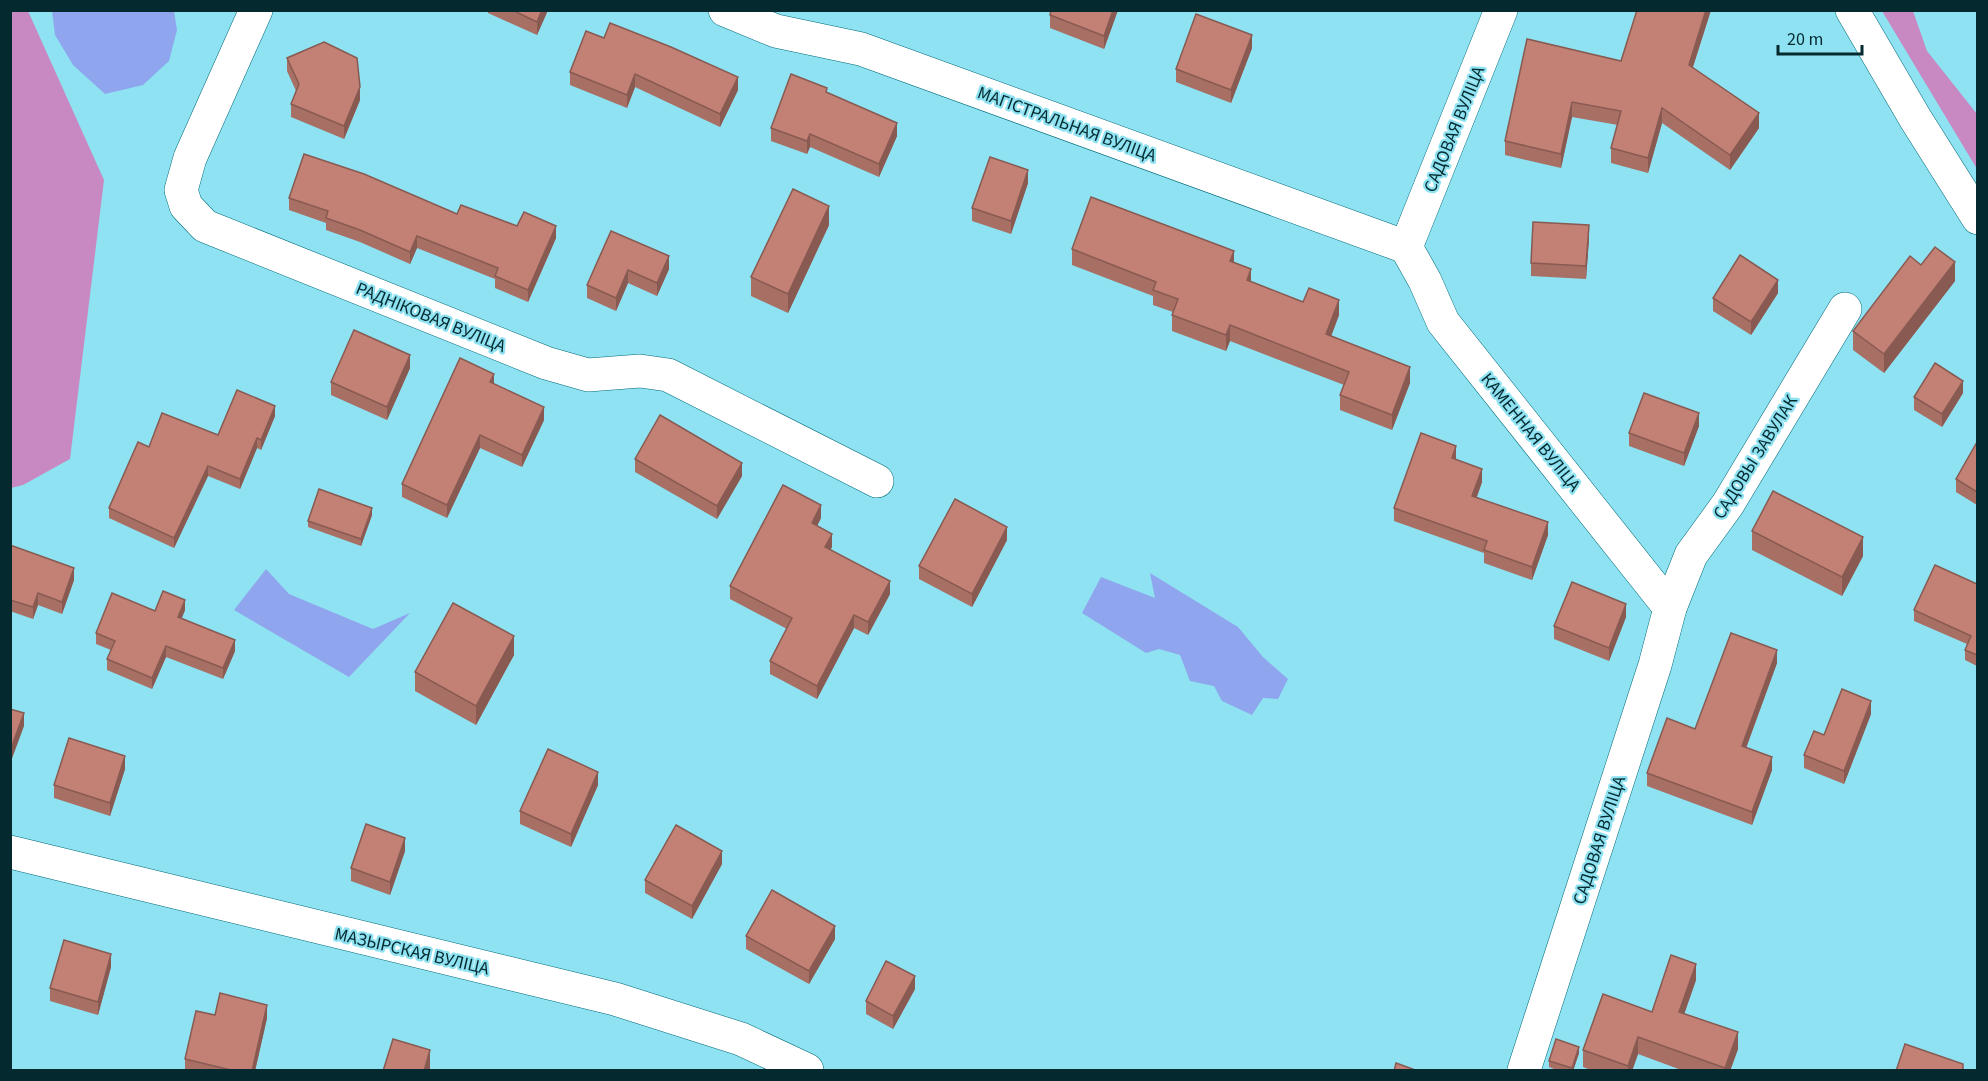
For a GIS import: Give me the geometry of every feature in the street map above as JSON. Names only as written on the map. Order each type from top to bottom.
[{"type":"street","name":"РАДНІКОВАЯ ВУЛІЦА","points":[[256,10],[190,158],[181,190],[186,206],[205,226],[546,363],[588,375],[640,371],[668,375],[877,481]]},
{"type":"street","name":"МАГІСТРАЛЬНАЯ ВУЛІЦА","points":[[725,10],[776,30],[861,49],[1406,247]]},
{"type":"street","name":"САДОВАЯ ВУЛІЦА","points":[[1406,247],[1501,10]]},
{"type":"street","points":[[1852,10],[1977,218]]},
{"type":"street","name":"КАМЕННАЯ ВУЛІЦА","points":[[1406,247],[1425,281],[1443,322],[1670,608]]},
{"type":"street","name":"САДОВЫ ЗАВУЛАК","points":[[1670,608],[1691,555],[1728,504],[1845,309]]},
{"type":"street","name":"САДОВАЯ ВУЛІЦА","points":[[1524,1071],[1652,676],[1670,608]]},
{"type":"street","name":"МАЗЫРСКАЯ ВУЛІЦА","points":[[10,852],[615,999],[741,1040],[807,1071]]},
{"type":"shaded area","points":[[10,11],[28,11],[104,180],[70,459],[23,485],[11,488]]},
{"type":"shaded area","points":[[1882,11],[1913,11],[1927,51],[1977,114],[1977,169]]},
{"type":"water","points":[[52,11],[174,11],[177,30],[169,61],[143,85],[105,94],[73,65],[55,35]]},
{"type":"water","points":[[266,569],[289,594],[373,629],[410,613],[349,677],[234,610]]},
{"type":"water","points":[[1150,573],[1238,627],[1263,657],[1288,679],[1278,699],[1263,698],[1252,715],[1222,701],[1214,686],[1190,681],[1180,655],[1159,649],[1146,653],[1082,613],[1101,577],[1155,598]]},
{"type":"building","points":[[512,10],[542,10],[537,22]]},
{"type":"building","points":[[1051,10],[1113,10],[1104,36],[1050,15]]},
{"type":"building","points":[[1637,10],[1706,10],[1689,65],[1759,113],[1730,155],[1662,108],[1648,158],[1611,148],[1621,111],[1572,102],[1561,154],[1505,141],[1527,39],[1621,61]]},
{"type":"building","points":[[1196,14],[1252,35],[1231,90],[1176,69]]},
{"type":"building","points":[[610,23],[738,77],[720,114],[635,74],[627,95],[570,72],[586,31],[604,38]]},
{"type":"building","points":[[324,42],[357,58],[360,87],[344,126],[291,104],[299,84],[287,58]]},
{"type":"building","points":[[791,74],[827,88],[826,92],[897,123],[879,164],[810,134],[807,141],[771,128]]},
{"type":"building","points":[[304,154],[364,174],[457,214],[461,205],[517,226],[524,212],[556,226],[528,290],[495,276],[498,268],[417,236],[410,252],[326,218],[328,211],[289,198]]},
{"type":"building","points":[[990,157],[1028,170],[1011,221],[972,208]]},
{"type":"building","points":[[793,189],[829,206],[788,294],[751,277]]},
{"type":"building","points":[[1091,197],[1234,251],[1230,261],[1251,269],[1247,280],[1303,302],[1309,288],[1339,300],[1326,334],[1410,367],[1392,415],[1340,395],[1349,372],[1230,325],[1226,335],[1172,315],[1178,299],[1153,290],[1156,282],[1072,249]]},
{"type":"building","points":[[1533,222],[1589,225],[1586,266],[1531,263]]},
{"type":"building","points":[[611,231],[669,256],[657,283],[628,270],[616,298],[587,285]]},
{"type":"building","points":[[1935,247],[1955,262],[1884,354],[1853,331],[1910,256],[1921,265]]},
{"type":"building","points":[[1740,255],[1778,280],[1751,322],[1713,298]]},
{"type":"building","points":[[354,330],[410,355],[387,407],[331,382]]},
{"type":"building","points":[[460,358],[494,374],[490,382],[544,407],[522,455],[480,435],[447,505],[402,484]]},
{"type":"building","points":[[1935,363],[1963,381],[1942,414],[1914,397]]},
{"type":"building","points":[[237,390],[275,406],[261,440],[257,438],[240,479],[208,466],[174,538],[109,508],[138,442],[149,447],[162,413],[218,435]]},
{"type":"building","points":[[1644,393],[1699,413],[1684,453],[1629,433]]},
{"type":"building","points":[[660,415],[742,463],[717,506],[635,459]]},
{"type":"building","points":[[1421,433],[1456,446],[1452,458],[1482,469],[1472,496],[1548,522],[1532,567],[1484,550],[1487,541],[1394,508]]},
{"type":"building","points":[[1977,442],[1977,492],[1956,479]]},
{"type":"building","points":[[783,485],[821,505],[812,523],[832,534],[825,547],[890,581],[868,622],[854,615],[817,686],[770,661],[792,618],[730,586]]},
{"type":"building","points":[[319,489],[372,508],[361,539],[308,521]]},
{"type":"building","points":[[1773,491],[1863,537],[1842,577],[1752,531]]},
{"type":"building","points":[[955,499],[1007,527],[972,594],[919,566]]},
{"type":"building","points":[[10,545],[74,568],[62,602],[38,593],[33,607],[10,600]]},
{"type":"building","points":[[1935,565],[1977,584],[1977,655],[1965,650],[1971,636],[1914,610]]},
{"type":"building","points":[[1572,582],[1626,604],[1609,648],[1554,626]]},
{"type":"building","points":[[163,591],[185,600],[178,617],[235,640],[223,668],[166,646],[152,678],[107,659],[115,641],[96,633],[112,593],[155,611]]},
{"type":"building","points":[[453,603],[514,636],[476,706],[415,672]]},
{"type":"building","points":[[1731,633],[1777,650],[1742,746],[1772,757],[1752,812],[1647,773],[1667,718],[1695,729]]},
{"type":"building","points":[[1842,689],[1871,701],[1844,771],[1804,755],[1814,731],[1824,735]]},
{"type":"building","points":[[10,709],[24,713],[10,751]]},
{"type":"building","points":[[69,738],[125,756],[110,803],[54,785]]},
{"type":"building","points":[[548,749],[598,772],[571,834],[520,811]]},
{"type":"building","points":[[366,824],[405,838],[390,882],[351,868]]},
{"type":"building","points":[[676,825],[722,851],[692,906],[645,880]]},
{"type":"building","points":[[772,890],[835,926],[809,971],[746,936]]},
{"type":"building","points":[[64,940],[111,954],[98,1002],[50,988]]},
{"type":"building","points":[[1671,955],[1696,964],[1679,1012],[1738,1032],[1725,1068],[1638,1037],[1628,1066],[1583,1050],[1603,994],[1652,1012]]},
{"type":"building","points":[[886,961],[915,976],[893,1016],[866,1001]]},
{"type":"building","points":[[220,993],[267,1005],[252,1071],[235,1071],[185,1059],[196,1011],[215,1015]]},
{"type":"building","points":[[393,1039],[430,1050],[424,1071],[383,1071]]},
{"type":"building","points":[[1556,1039],[1579,1047],[1572,1068],[1549,1061]]},
{"type":"building","points":[[1905,1044],[1963,1064],[1963,1071],[1896,1071]]},
{"type":"building","points":[[1396,1063],[1418,1071],[1394,1071]]}]
